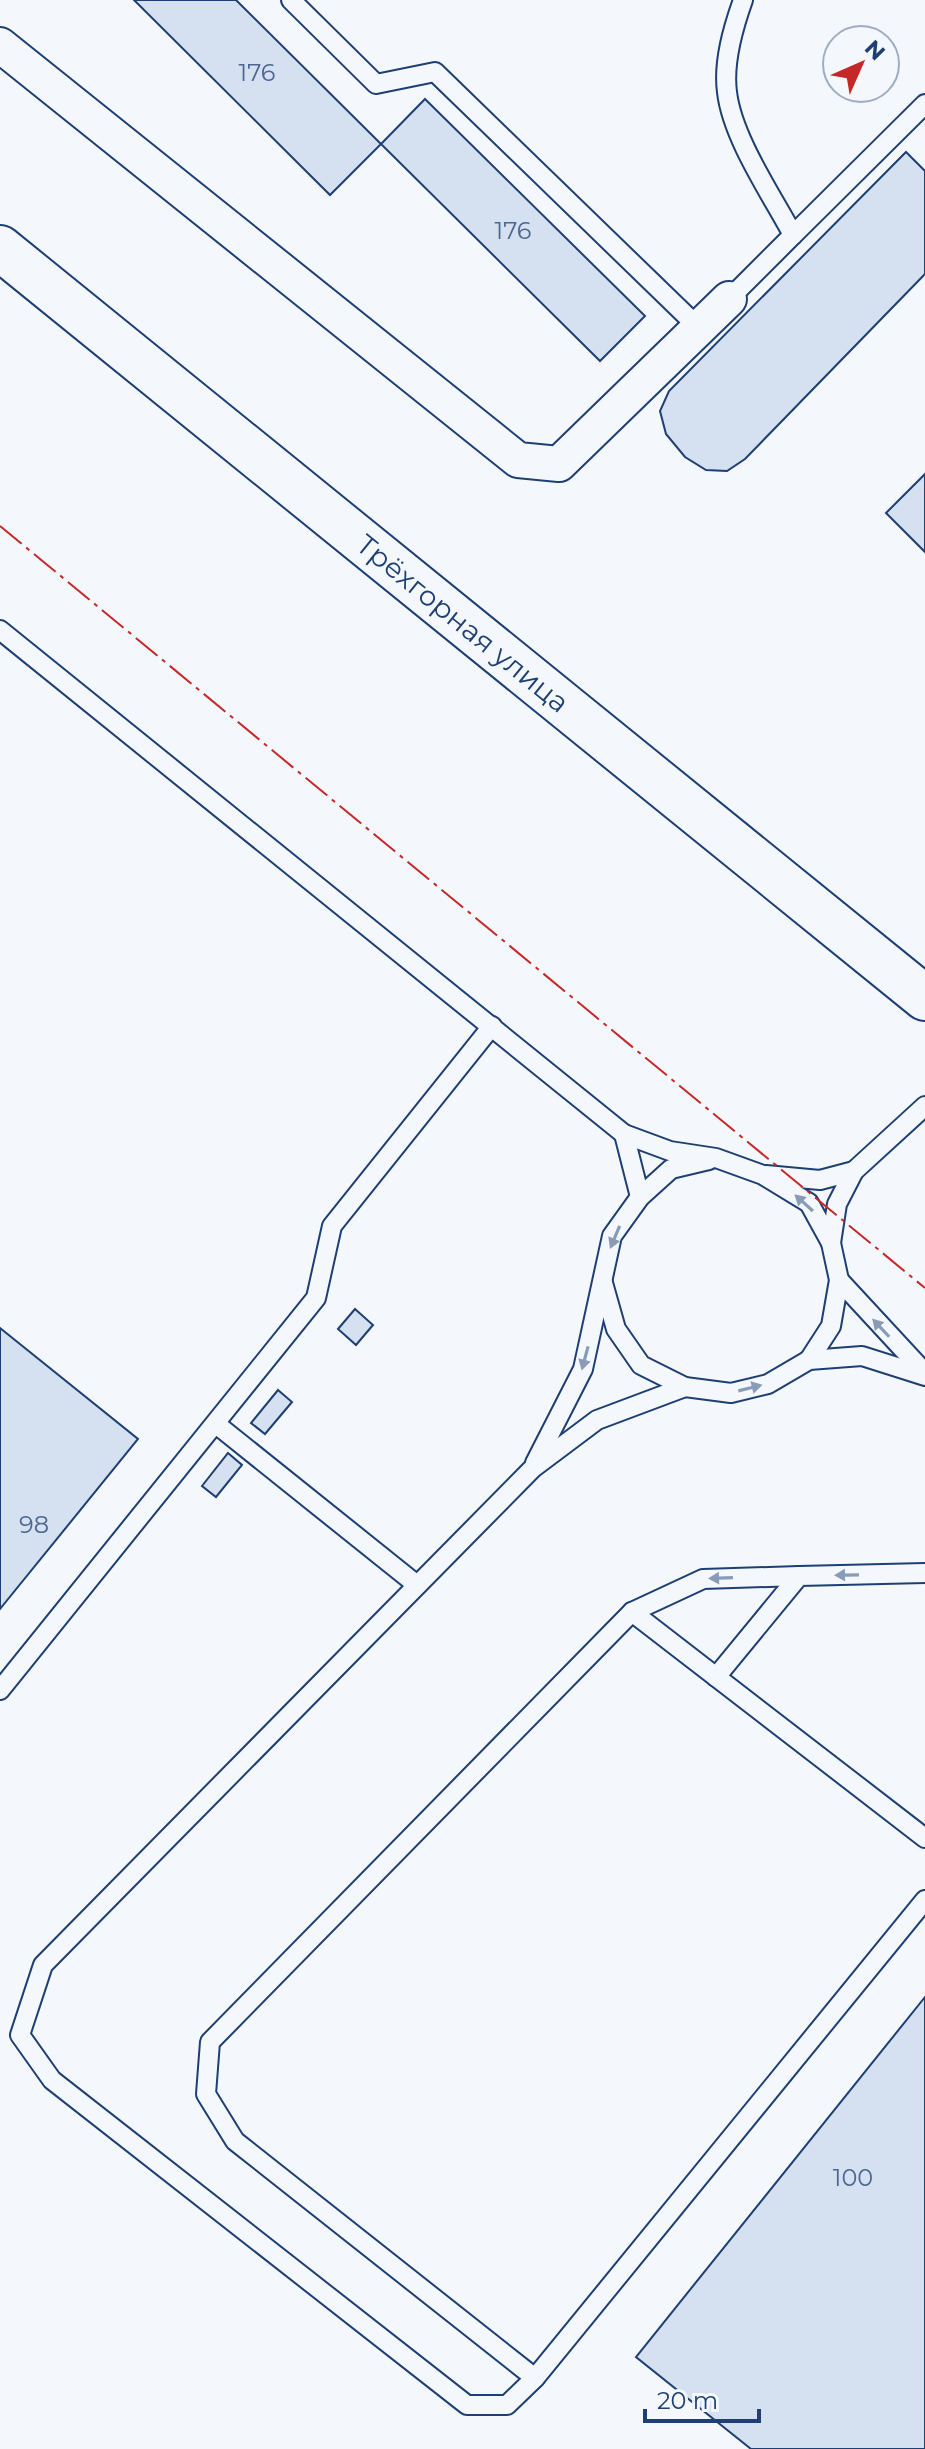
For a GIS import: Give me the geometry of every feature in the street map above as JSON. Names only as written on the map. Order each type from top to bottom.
[{"type":"highway","name":"Трёхгорная улица","points":[[0,248],[925,998]]},
{"type":"street","points":[[0,45],[518,460],[559,464],[729,299]]},
{"type":"lane","points":[[291,0],[376,84],[435,72],[698,327]]},
{"type":"lane","points":[[743,0],[734,24],[726,91],[734,125],[793,235]]},
{"type":"lane","points":[[729,299],[925,104]]},
{"type":"lane","points":[[0,630],[624,1134],[670,1151],[716,1158],[763,1175],[809,1203],[831,1243],[839,1280],[831,1326],[809,1360]]},
{"type":"lane","points":[[0,1690],[316,1298],[332,1226],[492,1026]]},
{"type":"lane","points":[[831,1243],[837,1204],[854,1171],[925,1106]]},
{"type":"lane","points":[[624,1134],[640,1197]]},
{"type":"lane","points":[[533,1468],[583,1369],[612,1236],[640,1197],[671,1169],[716,1158]]},
{"type":"lane","points":[[763,1175],[820,1180],[854,1171]]},
{"type":"lane","points":[[839,1280],[925,1375]]},
{"type":"lane","points":[[603,1283],[616,1329],[641,1365],[685,1387],[731,1393],[768,1384],[809,1360],[862,1356],[925,1375]]},
{"type":"lane","points":[[685,1387],[597,1420],[533,1468],[43,1965],[20,2035],[52,2080],[467,2405],[507,2405],[535,2378],[925,1900]]},
{"type":"lane","points":[[216,1424],[417,1585]]},
{"type":"lane","points":[[535,2378],[235,2141],[206,2094],[210,2042],[632,1612],[703,1579],[925,1573]]},
{"type":"lane","points":[[716,1677],[799,1576]]},
{"type":"lane","points":[[632,1612],[925,1838]]},
{"type":"building","points":[[134,0],[236,0],[381,144],[330,195]]},
{"type":"building","points":[[425,99],[645,316],[600,361],[381,144]]},
{"type":"building","points":[[906,152],[925,171],[925,274],[745,459],[727,471],[706,470],[685,457],[666,434],[660,411],[669,391]]},
{"type":"building","points":[[925,474],[925,552],[886,513]]},
{"type":"building","points":[[355,1309],[373,1325],[356,1345],[338,1329]]},
{"type":"building","points":[[0,1328],[138,1439],[0,1609]]},
{"type":"building","points":[[278,1390],[292,1402],[265,1434],[251,1423]]},
{"type":"building","points":[[228,1453],[242,1465],[216,1497],[202,1486]]},
{"type":"building","points":[[925,1997],[925,2449],[751,2449],[636,2357]]},
{"type":"power","points":[[0,526],[925,1288]]}]
